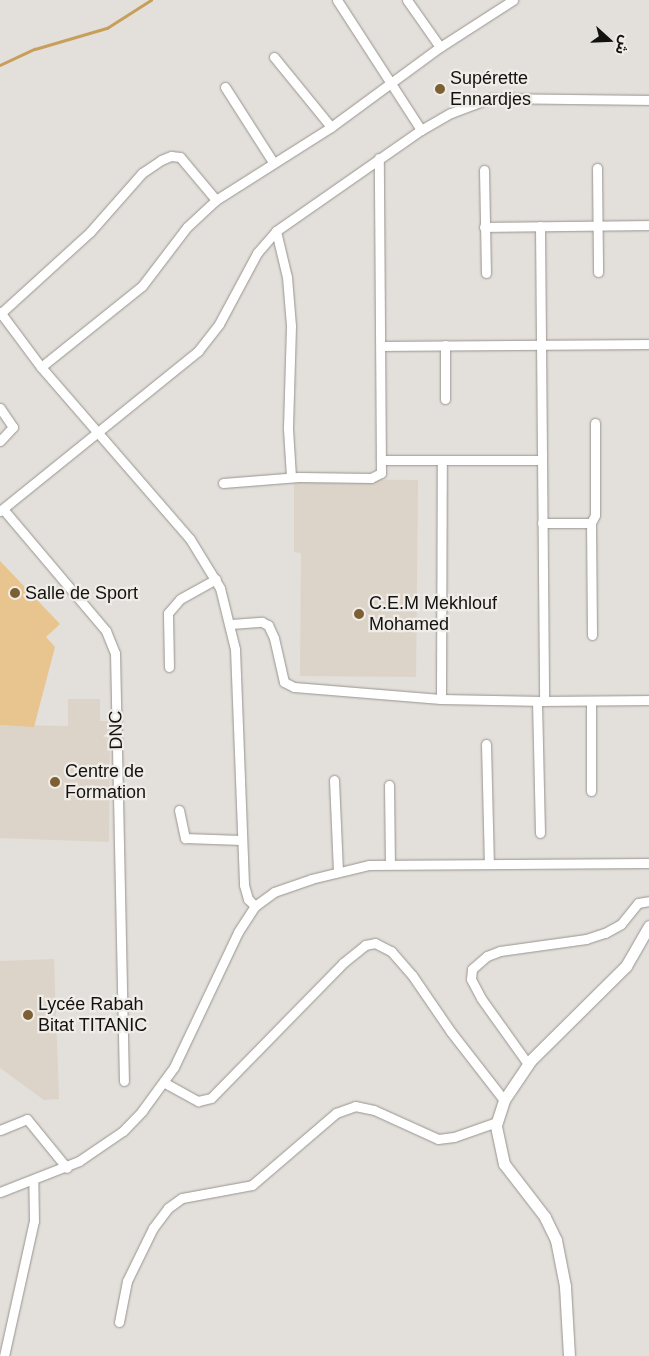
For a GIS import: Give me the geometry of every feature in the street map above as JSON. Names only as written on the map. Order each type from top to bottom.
[{"type":"main road","points":[[569,1356],[565,1286],[556,1240],[544,1217],[504,1164],[498,1143],[497,1122],[504,1100],[528,1064],[560,1029],[626,966],[649,926]]},
{"type":"street","points":[[337,0],[390,86],[421,130]]},
{"type":"street","points":[[407,0],[440,47]]},
{"type":"street","points":[[41,367],[142,286],[187,227],[216,200],[273,162],[331,127],[390,86],[440,47],[507,2]]},
{"type":"street","points":[[274,57],[331,127]]},
{"type":"street","points":[[226,87],[273,162]]},
{"type":"street","points":[[1,510],[204,346],[257,253],[276,231],[421,130],[451,112],[491,98],[649,100]]},
{"type":"street","points":[[216,200],[184,160],[173,156],[161,160],[142,173],[90,232],[0,312],[41,367],[190,539],[216,579],[232,624],[236,649],[244,885],[248,899],[255,906]]},
{"type":"street","points":[[223,483],[291,477],[376,478],[381,473],[379,158]]},
{"type":"street","points":[[596,168],[598,272]]},
{"type":"street","points":[[484,170],[486,273]]},
{"type":"street","points":[[484,227],[649,225]]},
{"type":"street","points":[[540,226],[542,460],[540,833]]},
{"type":"street","points":[[276,231],[287,277],[291,326],[288,429],[291,477]]},
{"type":"street","points":[[381,346],[649,344]]},
{"type":"street","points":[[445,345],[445,399]]},
{"type":"street","points":[[0,408],[13,427],[0,441]]},
{"type":"street","points":[[592,635],[590,523],[595,515],[595,423]]},
{"type":"street","points":[[382,460],[542,460]]},
{"type":"street","points":[[441,699],[442,460]]},
{"type":"street","name":"DNC","points":[[1,510],[106,630],[115,653],[124,1082]]},
{"type":"street","points":[[542,523],[590,523]]},
{"type":"street","points":[[168,667],[168,613],[180,600],[216,579]]},
{"type":"street","points":[[232,624],[262,622],[268,625],[274,638],[284,682],[294,687],[441,699],[541,701],[649,700]]},
{"type":"street","points":[[591,701],[591,791]]},
{"type":"street","points":[[486,744],[489,864]]},
{"type":"street","points":[[334,780],[338,872]]},
{"type":"street","points":[[389,785],[390,864]]},
{"type":"street","points":[[179,810],[182,835],[187,839],[241,840]]},
{"type":"street","points":[[0,1192],[33,1182],[67,1168],[123,1131],[165,1083],[223,960],[255,906],[274,892],[338,872],[390,864],[649,863]]},
{"type":"street","points":[[528,1064],[481,998],[471,978],[472,969],[487,956],[500,951],[586,940],[605,934],[621,924],[638,903],[649,901]]},
{"type":"street","points":[[165,1083],[198,1102],[211,1098],[343,963],[365,945],[374,943],[387,948],[408,970],[504,1100]]},
{"type":"street","points":[[119,1322],[126,1281],[153,1228],[168,1208],[182,1198],[252,1185],[336,1113],[355,1106],[374,1110],[438,1139],[454,1137],[497,1122]]},
{"type":"street","points":[[0,1130],[28,1119],[67,1168]]},
{"type":"street","points":[[4,1356],[34,1221],[33,1182]]},
{"type":"shaded area","name":"C.E.M Mekhlouf Mohamed","points":[[294,479],[418,480],[416,677],[300,676],[301,553],[294,552]]},
{"type":"shaded area","points":[[0,561],[60,624],[46,637],[55,647],[34,727],[0,725]]},
{"type":"shaded area","name":"Centre de Formation","points":[[68,699],[100,699],[100,721],[110,721],[109,842],[0,838],[0,725],[68,726]]},
{"type":"shaded area","name":"Lycée Rabah Bitat TITANIC","points":[[54,959],[59,1099],[44,1100],[0,1068],[0,961]]},
{"type":"waterway","points":[[0,65],[35,49],[107,28],[151,0]]},
{"type":"place","name":"Supérette Ennardjes","points":[[440,89]]},
{"type":"place","name":"Salle de Sport","points":[[15,593]]},
{"type":"place","name":"C.E.M Mekhlouf Mohamed","points":[[359,614]]},
{"type":"place","name":"Centre de Formation","points":[[55,782]]},
{"type":"place","name":"Lycée Rabah Bitat TITANIC","points":[[28,1015]]}]
